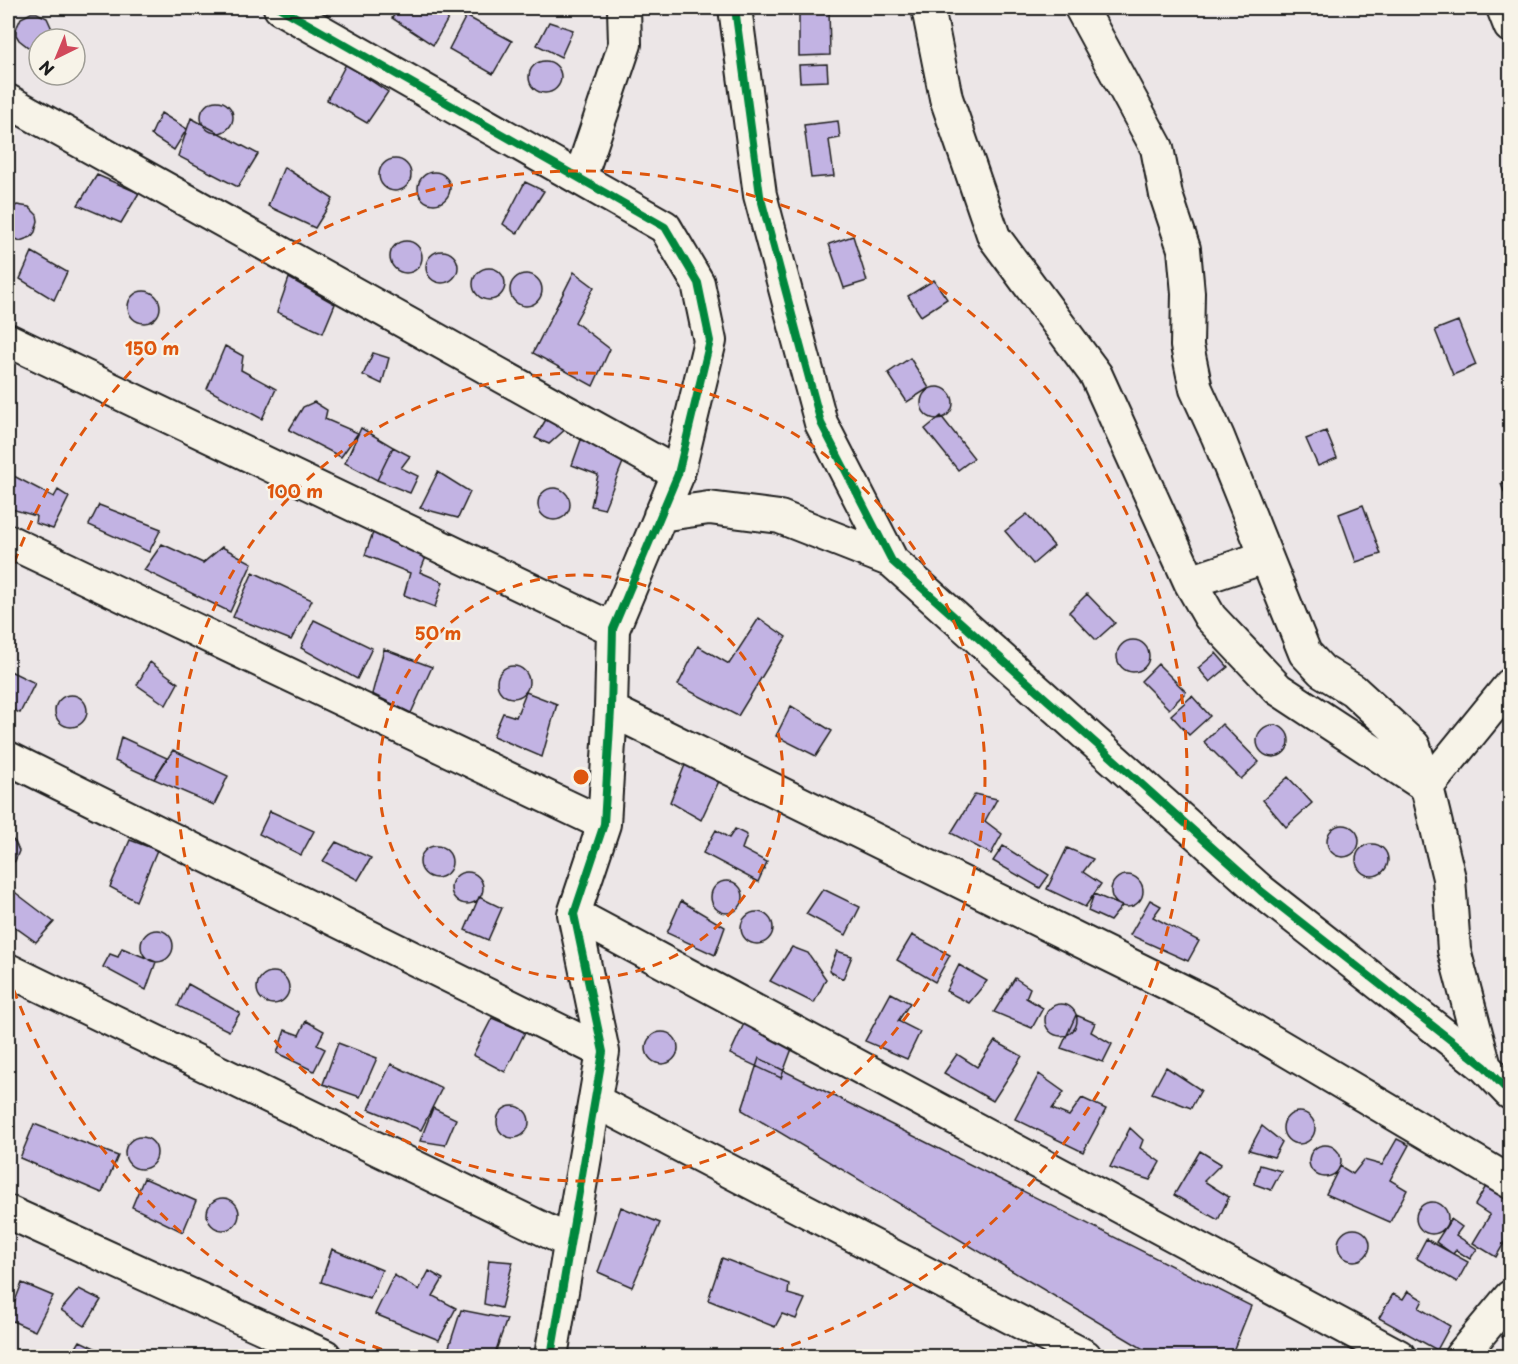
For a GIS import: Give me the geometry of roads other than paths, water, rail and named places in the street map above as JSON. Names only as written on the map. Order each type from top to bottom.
[{"type":"street","points":[[280,8],[665,227],[698,283],[711,342],[678,474],[613,629],[604,824],[574,914],[603,1052],[551,1356]]},
{"type":"street","points":[[580,178],[625,44],[624,8]]},
{"type":"street","points":[[735,8],[760,195],[821,423],[892,561]]},
{"type":"street","points":[[928,8],[946,98],[994,237],[1096,375],[1190,582],[1210,617],[1278,689],[1428,787]]},
{"type":"street","points":[[1082,8],[1157,148],[1166,195],[1184,249],[1188,293],[1186,346],[1196,389],[1218,437],[1305,653],[1322,671],[1353,690],[1414,746],[1428,787],[1449,878],[1454,950],[1485,1067]]},
{"type":"street","points":[[1503,8],[1510,26]]},
{"type":"street","points":[[8,101],[678,474]]},
{"type":"street","points":[[8,340],[613,629]]},
{"type":"street","points":[[660,515],[709,508],[780,517],[892,561],[1261,891],[1485,1067],[1510,1093]]},
{"type":"street","points":[[8,541],[604,824]]},
{"type":"street","points":[[1190,582],[1265,557]]},
{"type":"street","points":[[1428,787],[1510,685]]},
{"type":"street","points":[[611,710],[1207,1003],[1510,1182]]},
{"type":"street","points":[[8,758],[603,1052]]},
{"type":"street","points":[[574,914],[1399,1356]]},
{"type":"street","points":[[8,970],[570,1242]]},
{"type":"street","points":[[595,1101],[1085,1356]]},
{"type":"street","points":[[8,1212],[325,1356]]},
{"type":"street","points":[[1461,1356],[1510,1297]]}]
